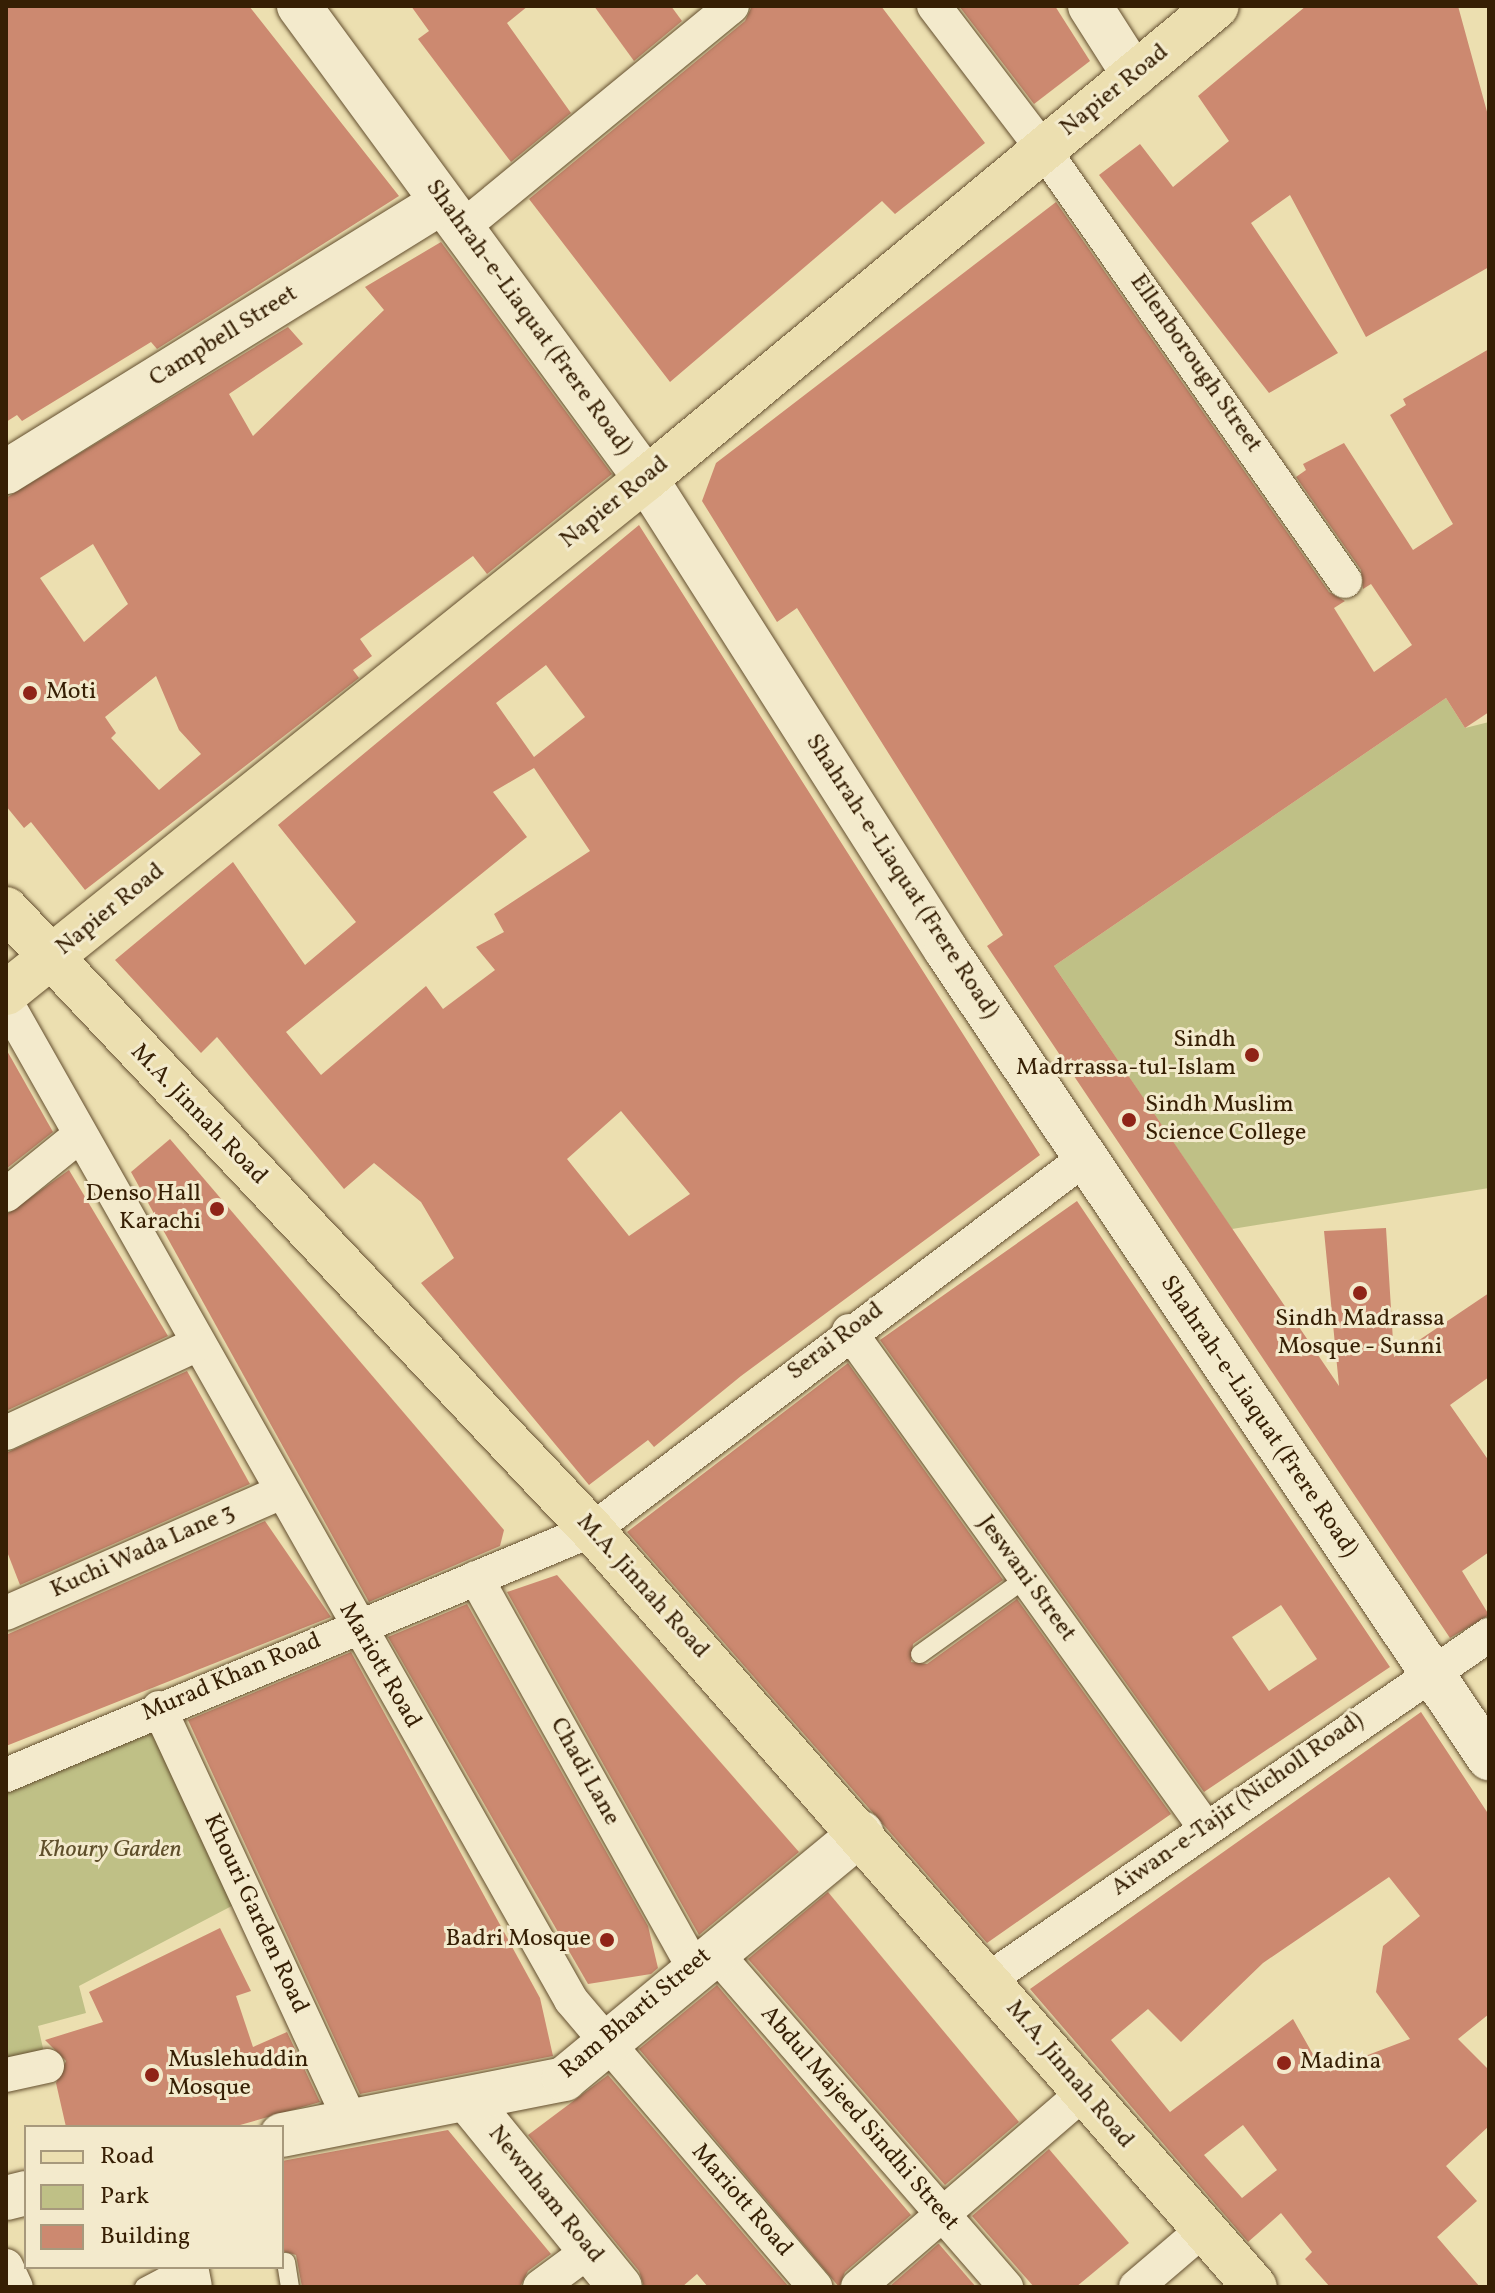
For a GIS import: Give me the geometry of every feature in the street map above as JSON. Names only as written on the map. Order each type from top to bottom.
[{"type":"main road","name":"Shahrah-e-Liaquat (Frere Road)","points":[[299,6],[646,479],[1084,1159],[1489,1758]]},
{"type":"main road","points":[[1090,6],[1134,75]]},
{"type":"main road","name":"Napier Road","points":[[6,993],[646,479],[1217,6]]},
{"type":"main road","name":"Campbell Street","points":[[6,472],[452,215]]},
{"type":"main road","name":"M.A. Jinnah Road","points":[[6,909],[592,1530],[989,1979],[1082,2094],[1255,2287]]},
{"type":"main road","name":"Ram Bharti Street","points":[[284,2135],[350,2120],[470,2103],[564,2079],[703,1958],[861,1833]]},
{"type":"main road","name":"Newnham Road","points":[[470,2103],[620,2287]]},
{"type":"street","name":"Campbell Street","points":[[452,215],[732,6]]},
{"type":"street","name":"Ellenborough Street","points":[[934,6],[1043,149],[1345,581]]},
{"type":"street","name":"Mariott Road","points":[[6,1002],[196,1345],[571,2000],[815,2287]]},
{"type":"street","points":[[6,1195],[80,1135]]},
{"type":"street","name":"Serai Road","points":[[592,1530],[849,1331],[1084,1159]]},
{"type":"street","name":"Jeswani Street","points":[[849,1331],[1204,1826]]},
{"type":"street","points":[[6,1433],[196,1345]]},
{"type":"street","name":"Kuchi Wada Lane 3","points":[[6,1613],[281,1492]]},
{"type":"street","name":"Murad Khan Road","points":[[6,1775],[356,1625],[592,1530]]},
{"type":"street","name":"Chadi Lane","points":[[476,1578],[703,1958]]},
{"type":"street","name":"Aiwan-e-Tajir (Nicholl Road)","points":[[989,1979],[1204,1826],[1489,1635]]},
{"type":"street","name":"Khouri Garden Road","points":[[159,1708],[350,2120]]},
{"type":"street","name":"Abdul Majeed Sindhi Street","points":[[703,1958],[1006,2287]]},
{"type":"street","points":[[6,2075],[47,2066]]},
{"type":"street","points":[[858,2287],[1082,2094]]},
{"type":"street","points":[[1136,2287],[1204,2229]]},
{"type":"street","points":[[540,2287],[590,2250]]},
{"type":"street","points":[[6,2266],[16,2287]]},
{"type":"lane","points":[[920,1654],[1026,1578]]},
{"type":"lane","points":[[286,2262],[290,2287]]},
{"type":"lane","points":[[144,2287],[180,2269]]},
{"type":"green space","points":[[1446,698],[1465,728],[1489,722],[1489,1188],[1232,1229],[1054,966]]},
{"type":"green space","name":"Khoury Garden","points":[[159,1708],[247,1898],[79,1986],[86,2013],[38,2026],[47,2066],[6,2075],[6,1775]]},
{"type":"building","points":[[6,6],[249,6],[399,196],[157,349],[151,342],[22,421],[17,415],[6,422]]},
{"type":"building","points":[[411,6],[528,6],[507,23],[571,113],[511,162],[418,39],[429,31]]},
{"type":"building","points":[[594,6],[671,6],[682,21],[634,61]]},
{"type":"building","points":[[752,6],[881,6],[985,143],[895,214],[882,201],[670,382],[529,199],[745,21]]},
{"type":"building","points":[[959,6],[1055,6],[1090,61],[1034,104]]},
{"type":"building","points":[[1306,6],[1458,6],[1489,119],[1489,267],[1366,337],[1290,195],[1251,223],[1338,353],[1269,393],[1099,175],[1140,144],[1173,187],[1229,141],[1198,96]]},
{"type":"building","points":[[1056,202],[1329,592],[1345,601],[1334,608],[1374,672],[1412,645],[1371,584],[1363,589],[1361,570],[1296,477],[1306,470],[1303,464],[1344,443],[1413,550],[1453,524],[1390,415],[1406,405],[1403,399],[1489,349],[1489,712],[1465,728],[1446,698],[1054,966],[1339,1386],[1324,1231],[1386,1228],[1394,1357],[1489,1293],[1489,1377],[1450,1405],[1489,1461],[1489,1552],[1462,1571],[1489,1615],[1450,1638],[987,946],[1003,935],[797,608],[777,622],[702,501],[716,463]]},
{"type":"building","points":[[441,242],[612,474],[487,574],[473,556],[360,639],[372,656],[353,670],[359,678],[85,890],[31,822],[24,828],[6,806],[6,498],[288,327],[303,344],[229,394],[253,436],[384,310],[365,287]],"holes":[[[93,544],[128,604],[84,642],[40,578]],[[156,676],[179,730],[201,754],[159,790],[111,738],[116,733],[105,717]]]},
{"type":"building","points":[[639,525],[1040,1155],[741,1376],[654,1447],[648,1440],[589,1485],[421,1283],[454,1258],[421,1202],[374,1163],[344,1189],[217,1037],[201,1053],[115,960],[233,862],[305,965],[356,922],[278,825]],"holes":[[[546,665],[585,717],[534,757],[496,703]],[[534,768],[590,851],[494,914],[504,932],[476,947],[495,970],[443,1009],[426,986],[321,1075],[286,1032],[527,837],[493,792]],[[621,1111],[690,1194],[629,1236],[567,1159]]]},
{"type":"building","points":[[6,1049],[53,1132],[6,1169]]},
{"type":"building","points":[[170,1139],[504,1530],[500,1546],[369,1602],[131,1172]]},
{"type":"building","points":[[69,1170],[168,1336],[6,1411],[6,1215]]},
{"type":"building","points":[[1077,1201],[1390,1667],[1204,1792],[880,1340]],"holes":[[[1281,1605],[1317,1659],[1269,1691],[1232,1637]]]},
{"type":"building","points":[[848,1363],[1003,1580],[913,1644],[911,1662],[927,1664],[1017,1599],[1171,1814],[987,1943],[627,1532]]},
{"type":"building","points":[[187,1371],[250,1484],[20,1585],[6,1549],[6,1453]]},
{"type":"building","points":[[265,1521],[331,1617],[6,1746],[6,1635]]},
{"type":"building","points":[[557,1575],[799,1852],[699,1935],[507,1592]]},
{"type":"building","points":[[467,1604],[648,1926],[658,1968],[651,1974],[588,1984],[388,1637]]},
{"type":"building","points":[[351,1652],[540,1998],[553,2056],[360,2094],[188,1720]]},
{"type":"building","points":[[1421,1712],[1489,1815],[1489,2014],[1458,2039],[1489,2070],[1489,2126],[1446,2166],[1477,2201],[1437,2237],[1480,2287],[1330,2287],[1305,2259],[1312,2252],[1281,2213],[1248,2242],[1030,1989]],"holes":[[[1389,1877],[1420,1916],[1383,1946],[1376,1992],[1410,2039],[1323,2072],[1293,2019],[1170,2112],[1111,2040],[1148,2009],[1181,2042],[1263,1963]],[[1243,2125],[1277,2170],[1242,2198],[1204,2155]]]},
{"type":"building","points":[[828,1892],[1019,2122],[945,2185],[748,1959]]},
{"type":"building","points":[[220,1928],[251,1991],[236,1996],[253,2047],[287,2032],[320,2102],[240,2125],[66,2125],[56,2083],[66,2061],[45,2040],[103,2022],[89,1992]]},
{"type":"building","points":[[717,1985],[911,2215],[845,2272],[839,2287],[639,2049]]},
{"type":"building","points":[[608,2075],[789,2287],[708,2287],[697,2274],[682,2287],[644,2287],[639,2271],[528,2135]]},
{"type":"building","points":[[448,2130],[551,2254],[528,2271],[520,2287],[302,2287],[296,2255],[284,2252],[284,2161]]},
{"type":"building","points":[[1049,2149],[1129,2243],[1076,2287],[1034,2287],[972,2216]]},
{"type":"building","points":[[938,2244],[976,2287],[889,2287]]},
{"type":"place","name":"Moti","points":[[30,693]]},
{"type":"place","name":"Sindh Madrrassa-tul-Islam","points":[[1252,1055]]},
{"type":"place","name":"Sindh Muslim Science College","points":[[1129,1120]]},
{"type":"place","name":"Denso Hall Karachi","points":[[217,1209]]},
{"type":"place","name":"Sindh Madrassa Mosque - Sunni","points":[[1360,1293]]},
{"type":"place","name":"Badri Mosque","points":[[607,1940]]},
{"type":"place","name":"Madina","points":[[1284,2063]]},
{"type":"place","name":"Muslehuddin Mosque","points":[[152,2075]]}]
